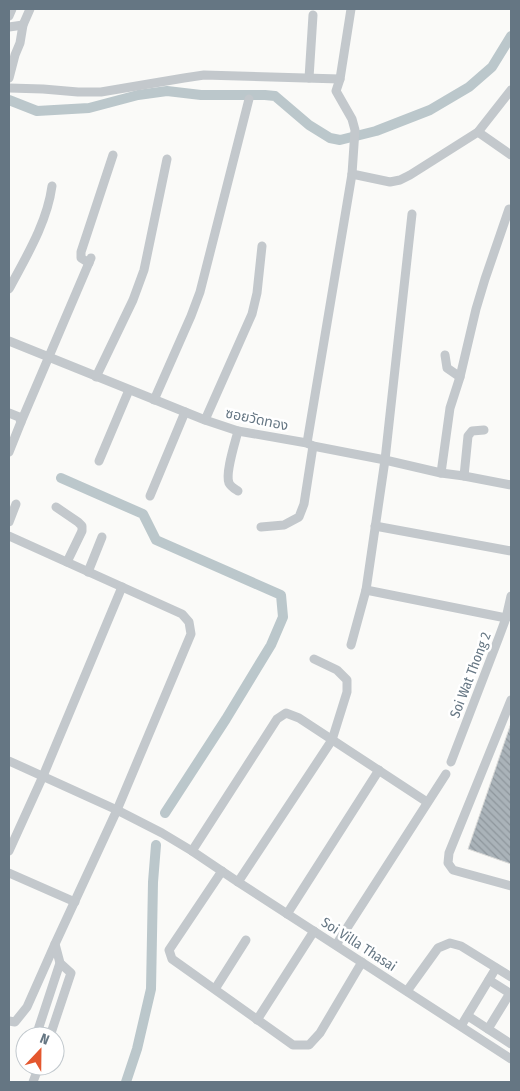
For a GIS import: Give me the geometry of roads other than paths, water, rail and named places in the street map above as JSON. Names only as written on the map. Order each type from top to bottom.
[{"type":"street","points":[[9,16],[12,9]]},
{"type":"street","points":[[9,78],[20,43],[23,25],[30,9]]},
{"type":"street","points":[[261,528],[284,525],[299,517],[304,504],[310,444],[352,174],[355,130],[352,119],[336,90],[340,79],[351,9]]},
{"type":"street","points":[[309,78],[313,14]]},
{"type":"street","points":[[9,27],[23,25]]},
{"type":"street","points":[[9,88],[101,92],[204,75],[340,79]]},
{"type":"street","points":[[352,174],[390,182],[410,175],[478,132],[508,100],[511,90]]},
{"type":"street","points":[[154,400],[200,292],[249,99]]},
{"type":"street","points":[[478,132],[511,155]]},
{"type":"street","points":[[9,452],[90,261],[81,258],[81,252],[113,155]]},
{"type":"street","points":[[96,377],[133,300],[144,270],[167,159]]},
{"type":"street","points":[[9,289],[37,236],[50,200],[52,186]]},
{"type":"street","points":[[441,472],[450,408],[460,377],[476,309],[509,209]]},
{"type":"street","points":[[351,645],[366,590],[385,460],[412,214]]},
{"type":"street","points":[[205,420],[252,314],[257,292],[262,246]]},
{"type":"street","name":"ซอยวัดทอง","points":[[9,341],[154,400],[238,431],[511,485]]},
{"type":"street","points":[[444,355],[447,368],[460,377]]},
{"type":"street","points":[[99,461],[129,390]]},
{"type":"street","points":[[150,496],[185,412]]},
{"type":"street","points":[[9,413],[19,417],[21,422]]},
{"type":"street","points":[[464,476],[468,436],[472,431],[484,430]]},
{"type":"street","points":[[238,431],[228,474],[229,483],[233,489],[238,491]]},
{"type":"street","points":[[9,522],[16,504]]},
{"type":"street","points":[[56,507],[82,526],[82,531],[67,562]]},
{"type":"street","points":[[375,526],[511,551]]},
{"type":"street","points":[[9,536],[182,614],[189,622],[191,634],[117,810],[27,1007],[15,1022],[9,1021]]},
{"type":"street","points":[[88,572],[102,536]]},
{"type":"street","points":[[9,851],[43,776],[122,587]]},
{"type":"street","points":[[366,590],[506,618]]},
{"type":"street","name":"Soi Wat Thong 2","points":[[451,762],[506,618],[511,596]]},
{"type":"street","points":[[238,882],[332,740],[347,692],[347,680],[337,670],[314,659]]},
{"type":"street","points":[[511,700],[449,853],[448,863],[453,870],[511,886]]},
{"type":"street","points":[[192,851],[276,719],[286,713],[299,718],[427,802]]},
{"type":"street","name":"Soi Villa Thasai","points":[[9,761],[117,810],[162,833],[511,1059]]},
{"type":"street","points":[[287,914],[379,770]]},
{"type":"street","points":[[336,945],[446,774]]},
{"type":"street","points":[[222,871],[169,950],[172,959],[293,1045],[309,1045],[320,1033],[362,962]]},
{"type":"street","points":[[9,873],[75,902]]},
{"type":"street","points":[[257,1020],[314,931]]},
{"type":"street","points":[[215,989],[246,940]]},
{"type":"street","points":[[407,991],[438,948],[450,943],[462,946],[511,977]]},
{"type":"street","points":[[53,1026],[71,973],[60,962],[55,944]]},
{"type":"street","points":[[39,1026],[60,962]]},
{"type":"street","points":[[461,1026],[496,968]]},
{"type":"street","points":[[488,1029],[510,994],[489,980]]},
{"type":"street","points":[[468,1016],[510,1040]]},
{"type":"waterway","points":[[9,100],[37,111],[89,108],[138,95],[167,91],[201,95],[275,96],[309,125],[330,138],[340,140],[376,131],[430,110],[469,87],[492,67],[511,36]]},
{"type":"waterway","points":[[61,478],[143,514],[156,540],[281,595],[283,617],[271,645],[165,813]]},
{"type":"waterway","points":[[126,1082],[137,1049],[151,989],[153,882],[156,845]]}]
